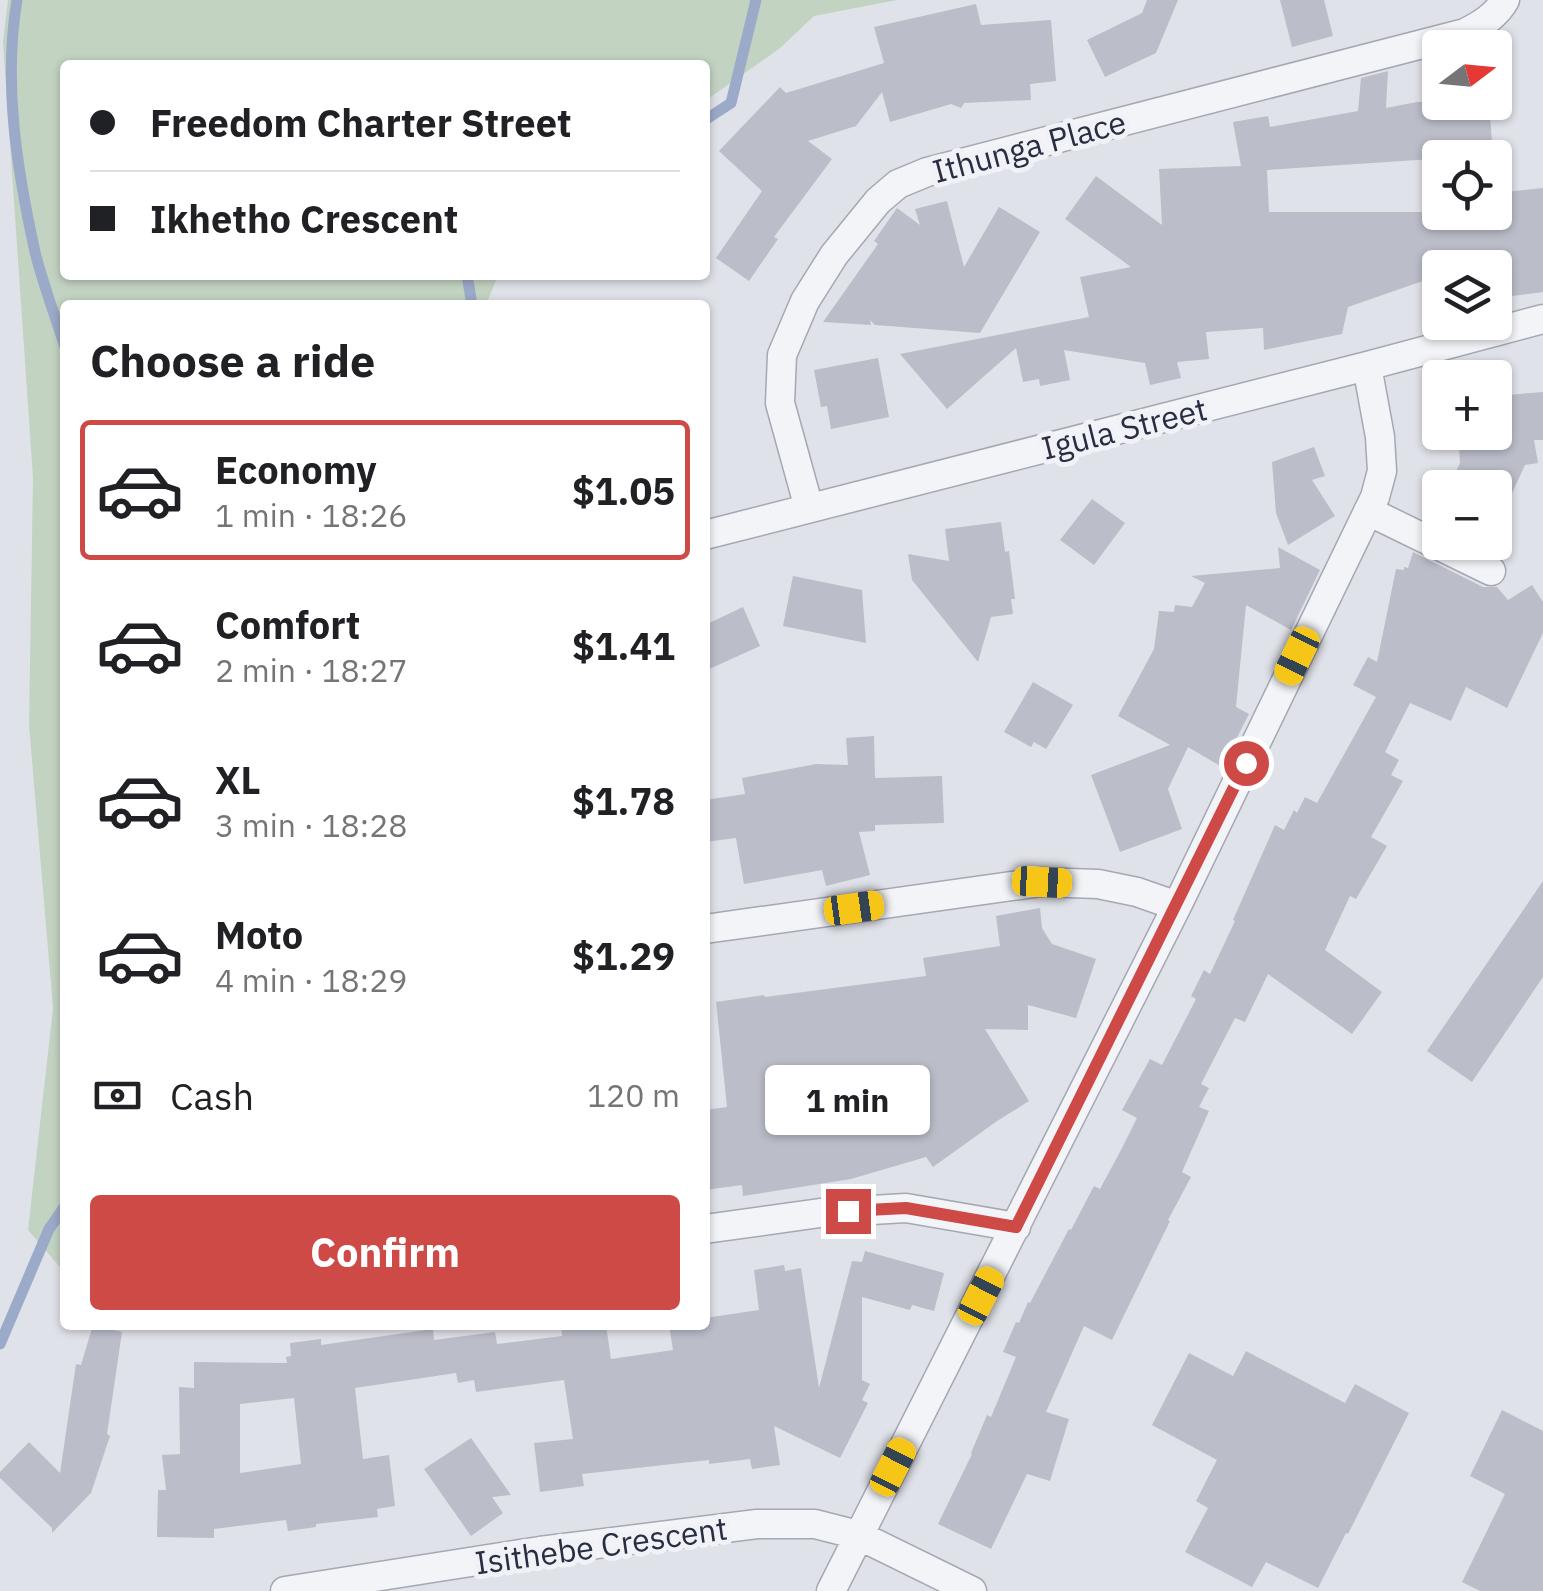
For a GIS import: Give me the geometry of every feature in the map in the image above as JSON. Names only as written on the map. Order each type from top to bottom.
[{"type":"street","name":"Ithunga Place","points":[[809,508],[780,403],[782,355],[805,301],[834,255],[878,201],[898,184],[927,172],[1464,33],[1484,23],[1505,0]]},
{"type":"street","name":"Igula Street","points":[[710,534],[1543,319]]},
{"type":"street","points":[[832,1591],[1177,906],[1375,497],[1382,470],[1380,437],[1367,366]]},
{"type":"street","points":[[1368,512],[1491,571]]},
{"type":"street","points":[[710,927],[1042,882],[1098,884],[1138,892],[1177,906]]},
{"type":"street","points":[[710,1229],[820,1213],[906,1208],[1016,1227]]},
{"type":"street","name":"Isithebe Crescent","points":[[285,1591],[540,1551],[757,1524],[815,1524],[858,1535],[972,1591]]},
{"type":"green space","points":[[8,0],[897,0],[814,16],[779,49],[710,97],[710,60],[60,60],[60,280],[496,280],[488,300],[60,300],[60,1267],[28,1230],[53,1008],[29,725],[33,478],[3,42]]},
{"type":"building","points":[[1147,0],[1178,0],[1156,53],[1105,77],[1087,40],[1142,13]]},
{"type":"building","points":[[1280,0],[1324,0],[1333,36],[1292,47]]},
{"type":"building","points":[[976,4],[981,25],[1051,20],[1056,81],[1030,84],[1031,100],[964,103],[961,108],[951,104],[890,122],[882,92],[856,126],[808,141],[832,159],[774,237],[778,239],[749,281],[716,258],[762,191],[719,151],[780,87],[786,93],[884,63],[874,27]]},
{"type":"building","points":[[1388,71],[1386,108],[1422,102],[1422,120],[1490,120],[1492,140],[1422,140],[1422,160],[1267,170],[1269,212],[1422,212],[1422,230],[1512,230],[1512,191],[1543,188],[1543,292],[1512,296],[1512,250],[1422,250],[1422,281],[1348,307],[1342,334],[1264,350],[1263,328],[1206,332],[1209,359],[1177,362],[1181,378],[1150,385],[1145,363],[1064,350],[1070,380],[1040,386],[1039,379],[1023,382],[1016,348],[947,409],[900,354],[1089,317],[1080,277],[1131,267],[1065,219],[1096,176],[1162,225],[1159,169],[1241,166],[1233,122],[1268,116],[1270,127],[1358,111],[1361,78]]},
{"type":"building","points":[[947,201],[964,267],[999,207],[1040,232],[980,333],[875,325],[870,320],[871,325],[823,322],[878,244],[874,241],[897,208],[920,225],[915,209]]},
{"type":"building","points":[[878,358],[889,417],[831,429],[827,406],[821,407],[814,370]]},
{"type":"building","points":[[1543,392],[1543,440],[1534,440],[1538,463],[1525,465],[1512,493],[1512,470],[1457,470],[1459,450],[1512,450],[1512,395]]},
{"type":"building","points":[[1314,447],[1325,476],[1312,480],[1335,516],[1288,545],[1276,513],[1272,462]]},
{"type":"building","points":[[1092,499],[1125,523],[1094,565],[1060,540]]},
{"type":"building","points":[[1001,522],[1005,552],[1009,551],[1013,614],[991,617],[978,662],[912,580],[908,554],[949,561],[945,529]]},
{"type":"building","points":[[1278,547],[1320,570],[1291,630],[1246,605],[1236,707],[1249,714],[1222,767],[1188,747],[1168,789],[1182,829],[1120,852],[1091,775],[1170,745],[1118,716],[1154,649],[1159,611],[1174,612],[1175,605],[1192,607],[1205,583],[1191,576],[1280,568]]},
{"type":"building","points":[[1413,552],[1422,560],[1483,587],[1497,587],[1508,600],[1532,585],[1543,602],[1543,633],[1507,708],[1466,687],[1451,721],[1410,703],[1385,752],[1399,760],[1391,775],[1403,781],[1371,837],[1387,846],[1356,899],[1350,896],[1325,950],[1382,992],[1352,1034],[1268,974],[1245,1022],[1235,1018],[1201,1084],[1209,1088],[1199,1107],[1209,1111],[1182,1172],[1191,1177],[1112,1340],[1084,1326],[1046,1412],[1069,1419],[1050,1481],[1027,1474],[991,1549],[938,1524],[1016,1357],[1003,1352],[1016,1322],[1019,1323],[1094,1186],[1100,1189],[1121,1150],[1137,1118],[1122,1110],[1150,1059],[1162,1065],[1196,999],[1191,996],[1204,970],[1210,974],[1235,921],[1275,825],[1284,830],[1305,797],[1317,803],[1376,697],[1353,685],[1368,657],[1377,662],[1396,569],[1408,568]]},
{"type":"building","points":[[793,576],[862,590],[866,643],[783,626]]},
{"type":"building","points":[[743,607],[760,646],[710,669],[710,623]]},
{"type":"building","points":[[1033,682],[1073,705],[1046,749],[1034,742],[1031,747],[1004,732]]},
{"type":"building","points":[[874,736],[875,778],[942,776],[944,823],[875,825],[875,831],[859,832],[870,875],[826,886],[822,870],[744,884],[736,838],[710,841],[710,799],[745,794],[742,778],[816,764],[848,765],[846,738]]},
{"type":"building","points":[[1543,881],[1543,977],[1472,1082],[1427,1051]]},
{"type":"building","points":[[1040,908],[1042,928],[1052,944],[1096,959],[1076,1018],[1028,1005],[1028,1030],[985,1029],[1029,1101],[933,1167],[926,1157],[851,1179],[743,1196],[742,1185],[710,1189],[710,1109],[727,1107],[716,1002],[926,976],[923,958],[1000,946],[996,916]]},
{"type":"building","points":[[865,1251],[944,1273],[934,1311],[912,1305],[910,1310],[862,1297],[862,1380],[870,1384],[862,1400],[868,1403],[840,1458],[774,1426],[780,1465],[752,1469],[750,1459],[709,1464],[709,1460],[582,1474],[584,1486],[540,1492],[534,1443],[573,1439],[564,1380],[476,1392],[474,1380],[458,1383],[456,1373],[355,1388],[363,1459],[389,1455],[395,1506],[377,1509],[378,1517],[288,1531],[286,1520],[214,1529],[214,1538],[157,1537],[158,1490],[166,1490],[162,1455],[180,1454],[179,1387],[194,1388],[194,1362],[287,1363],[290,1343],[321,1339],[321,1345],[426,1330],[433,1330],[434,1340],[495,1332],[497,1344],[562,1336],[561,1330],[607,1330],[611,1359],[673,1350],[670,1330],[710,1330],[710,1317],[759,1310],[754,1270],[784,1265],[785,1271],[801,1268],[819,1388],[852,1261],[862,1262]],"holes":[[[294,1398],[301,1464],[240,1473],[240,1404]]]},
{"type":"building","points":[[92,1330],[122,1332],[107,1434],[110,1436],[91,1493],[52,1533],[52,1528],[0,1478],[0,1472],[29,1442],[60,1473],[76,1364],[81,1365]]},
{"type":"building","points":[[1246,1351],[1345,1403],[1355,1384],[1409,1413],[1318,1588],[1266,1562],[1252,1587],[1185,1552],[1208,1508],[1196,1501],[1217,1460],[1152,1425],[1189,1353],[1233,1376]]},
{"type":"building","points":[[1502,1410],[1543,1431],[1543,1591],[1480,1591],[1462,1582],[1505,1494],[1470,1476]]},
{"type":"building","points":[[471,1438],[511,1495],[492,1497],[503,1513],[471,1536],[424,1469]]},
{"type":"waterway","points":[[17,0],[11,63],[18,158],[35,252],[60,332]]},
{"type":"waterway","points":[[710,117],[731,103],[756,0]]},
{"type":"waterway","points":[[468,280],[471,300]]},
{"type":"waterway","points":[[0,1344],[49,1229],[60,1213]]},
{"type":"route","points":[[848,1211],[906,1208],[1016,1227],[1246,763]]}]
